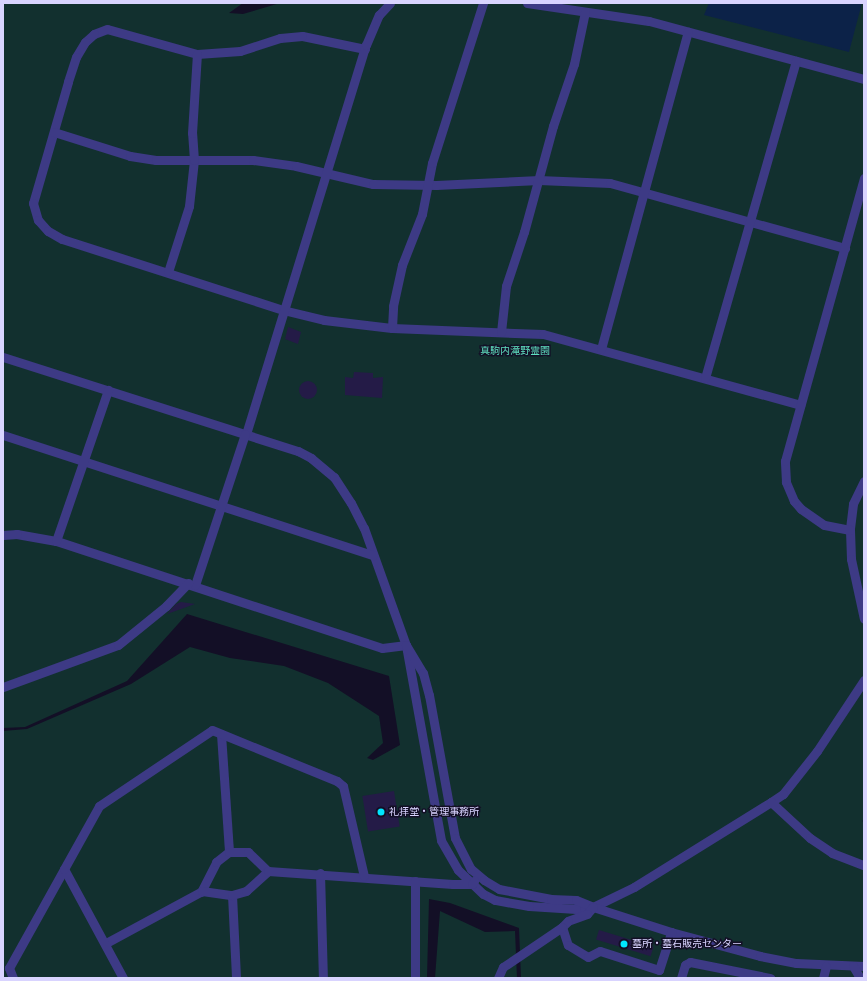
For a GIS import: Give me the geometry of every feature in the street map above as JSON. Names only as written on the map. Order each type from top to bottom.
[{"type":"street","points":[[3,687],[118,645],[191,584],[221,505],[245,434],[365,49],[379,15],[390,3]]},
{"type":"street","points":[[392,328],[393,306],[402,265],[416,231],[429,184],[432,163],[483,3]]},
{"type":"street","points":[[527,3],[649,21],[864,78]]},
{"type":"street","points":[[501,332],[506,286],[539,180],[544,153],[582,37],[585,12]]},
{"type":"street","points":[[365,49],[302,36],[280,38],[240,51],[197,54],[107,29],[94,34],[85,42],[76,57],[33,203],[38,220],[48,231],[62,239],[283,310],[347,325],[543,334],[601,348],[800,405]]},
{"type":"street","points":[[601,348],[688,32]]},
{"type":"street","points":[[168,272],[189,206],[194,160],[192,132],[197,54]]},
{"type":"street","points":[[705,378],[796,61]]},
{"type":"street","points":[[54,132],[130,156],[156,160],[253,160],[326,173],[372,184],[429,184],[539,180],[610,182],[845,248]]},
{"type":"street","points":[[850,530],[824,525],[807,514],[794,501],[786,482],[785,462],[864,178]]},
{"type":"street","points":[[3,357],[298,451],[334,477],[352,502],[406,645],[442,840],[458,870],[472,884],[489,897],[512,904],[576,909],[593,907],[634,887],[783,794],[817,751],[864,680]]},
{"type":"street","points":[[56,541],[108,390]]},
{"type":"street","points":[[3,435],[84,460],[373,555]]},
{"type":"street","points":[[864,481],[853,504],[850,530],[851,559],[864,619]]},
{"type":"street","points":[[3,535],[17,534],[56,541],[191,584],[382,648],[406,645]]},
{"type":"street","points":[[406,645],[423,673],[429,696],[455,838],[460,853],[471,869],[478,875],[499,889],[551,899],[576,900],[593,907],[672,932],[760,956],[796,963],[826,966],[864,966]]},
{"type":"street","points":[[13,978],[9,968],[99,806],[212,730],[337,781],[343,786],[364,876]]},
{"type":"street","points":[[222,734],[229,852]]},
{"type":"street","points":[[771,802],[810,838],[832,853],[864,864]]},
{"type":"street","points":[[106,943],[200,892],[216,862],[229,852],[248,852],[268,871],[320,873],[472,884]]},
{"type":"street","points":[[64,869],[106,943],[123,978]]},
{"type":"street","points":[[200,892],[232,895],[246,891],[268,871]]},
{"type":"street","points":[[320,873],[323,978]]},
{"type":"street","points":[[472,884],[478,875]]},
{"type":"street","points":[[415,880],[415,978]]},
{"type":"street","points":[[232,895],[236,978]]},
{"type":"street","points":[[498,978],[503,967],[562,927],[568,921],[587,914],[593,907]]},
{"type":"street","points":[[562,927],[568,945],[588,957],[600,951],[659,970],[672,932]]},
{"type":"street","points":[[681,978],[685,965],[690,962],[770,978]]},
{"type":"street","points":[[822,978],[826,966]]},
{"type":"street","points":[[853,966],[860,978]]},
{"type":"green space","name":"真駒内滝野霊園","points":[[3,3],[243,3],[229,13],[243,14],[280,3],[864,3],[864,820],[862,821],[864,822],[864,978],[521,978],[519,928],[450,903],[429,899],[427,978],[3,978],[3,731],[27,729],[131,684],[190,647],[230,658],[284,666],[328,683],[379,716],[383,743],[367,758],[373,760],[400,745],[389,676],[187,614],[127,681],[25,727],[3,728]]},
{"type":"green space","points":[[440,911],[485,932],[515,931],[517,978],[435,978]]},
{"type":"water","points":[[709,3],[862,3],[849,52],[704,15]]},
{"type":"building","points":[[288,327],[301,332],[298,344],[285,339]]},
{"type":"building","points":[[354,372],[373,373],[373,378],[383,377],[382,398],[345,395],[345,377],[353,378]]},
{"type":"building","points":[[304,381],[312,381],[317,386],[315,397],[312,399],[304,399],[299,394],[299,386]]},
{"type":"building","points":[[181,602],[195,604],[167,614],[176,604]]},
{"type":"building","name":"礼拝堂・管理事務所","points":[[394,791],[400,827],[368,832],[362,796]]},
{"type":"building","name":"墓所・墓石販売センター","points":[[599,930],[654,947],[651,956],[596,940]]},
{"type":"place","name":"礼拝堂・管理事務所","points":[[381,812]]},
{"type":"place","name":"墓所・墓石販売センター","points":[[624,944]]}]
